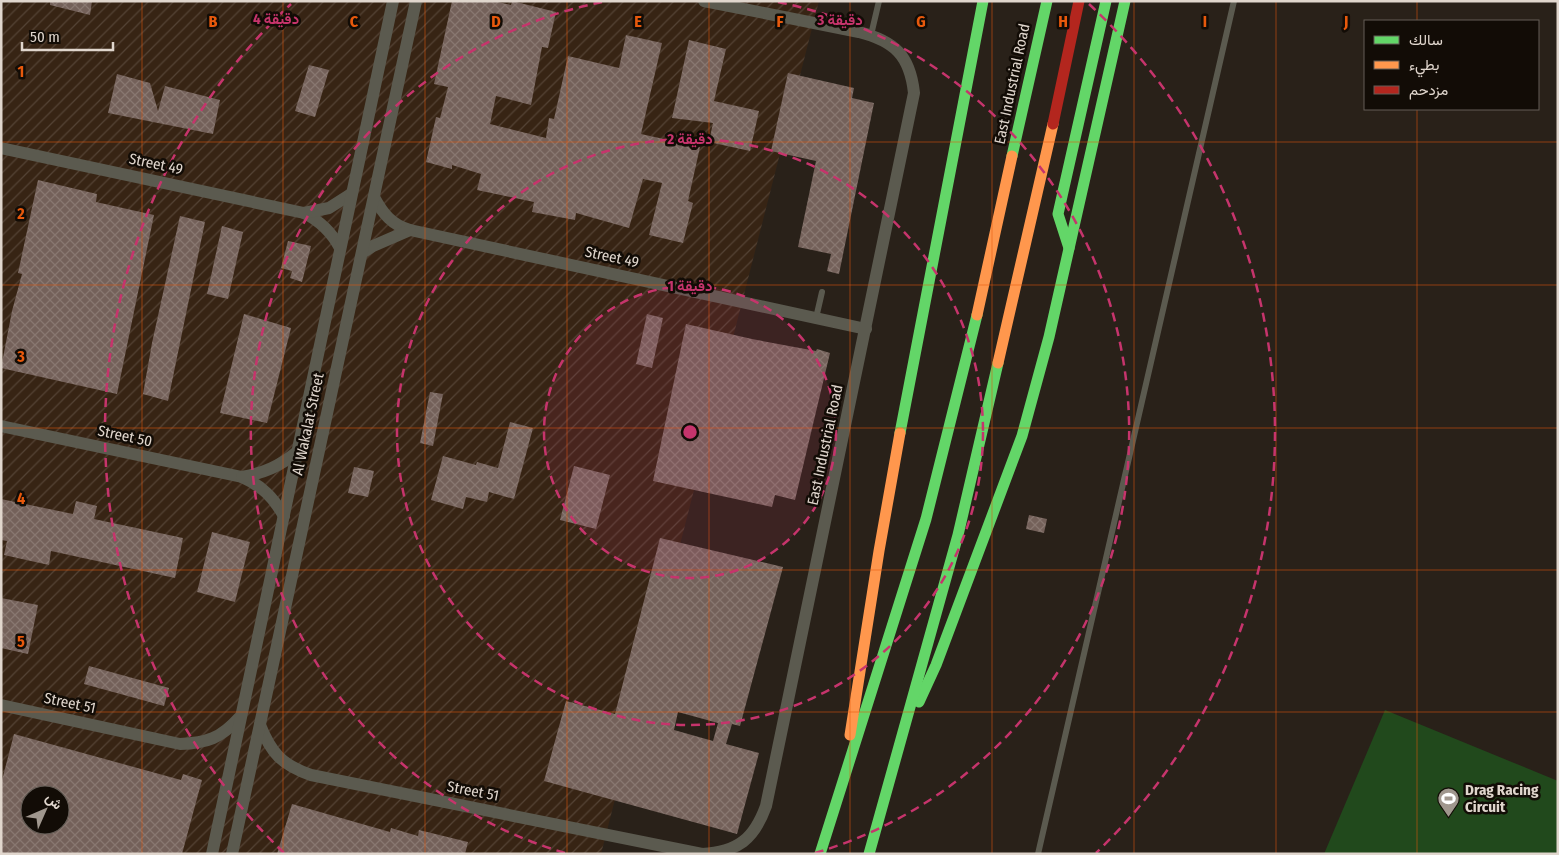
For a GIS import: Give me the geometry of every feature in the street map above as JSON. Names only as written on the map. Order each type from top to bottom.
[{"type":"main road","name":"East Industrial Road","points":[[843,780],[859,671],[910,381],[983,1]]},
{"type":"main road","name":"East Industrial Road","points":[[820,854],[926,519],[968,356],[1046,1]]},
{"type":"main road","points":[[869,854],[958,535],[1034,215],[1079,1]]},
{"type":"main road","points":[[1069,248],[1058,214],[1106,1]]},
{"type":"main road","points":[[898,746],[936,665],[1022,436],[1049,337],[1125,1]]},
{"type":"street","name":"Al Wakalat Street","points":[[212,854],[393,1]]},
{"type":"street","name":"Al Wakalat Street","points":[[232,854],[416,1]]},
{"type":"street","name":"East Industrial Road","points":[[702,854],[720,853],[743,842],[760,822],[766,806],[914,93],[913,80],[902,56],[883,40],[865,34],[704,1]]},
{"type":"street","name":"Street 49","points":[[1,148],[304,213],[315,218],[325,227],[334,236],[340,248]]},
{"type":"street","name":"Street 49","points":[[304,213],[329,208],[351,194]]},
{"type":"street","name":"Street 49","points":[[374,197],[380,209],[389,220],[399,227],[410,230],[866,329]]},
{"type":"street","points":[[362,253],[373,246],[410,230]]},
{"type":"street","name":"Street 50","points":[[1,426],[242,477],[255,483],[267,492],[277,503],[284,516]]},
{"type":"street","name":"Street 50","points":[[242,477],[272,470],[297,452]]},
{"type":"street","name":"Street 51","points":[[1,705],[180,744],[197,744],[214,738],[229,729],[241,716]]},
{"type":"street","name":"Street 51","points":[[260,725],[267,742],[278,757],[293,768],[311,775],[702,854]]},
{"type":"lane","points":[[865,34],[878,1]]},
{"type":"lane","points":[[1038,854],[1234,1]]},
{"type":"lane","points":[[816,318],[822,292]]},
{"type":"shaded area","points":[[1,1],[819,1],[601,854],[1,854]]},
{"type":"green space","name":"Drag Racing Circuit","points":[[1385,710],[1558,781],[1558,854],[1324,854]]},
{"type":"building","points":[[50,1],[92,1],[90,15],[50,5]]},
{"type":"building","points":[[452,1],[493,1],[511,5],[512,1],[556,12],[548,48],[542,47],[531,105],[496,96],[490,124],[546,138],[549,118],[554,119],[568,56],[619,68],[626,35],[662,43],[641,134],[700,147],[688,201],[693,203],[683,243],[649,235],[662,183],[643,179],[629,228],[576,213],[575,220],[532,212],[534,202],[477,190],[481,174],[452,165],[452,169],[426,162],[436,117],[440,118],[448,87],[434,84]]},
{"type":"building","points":[[689,40],[726,49],[714,101],[759,111],[750,151],[709,142],[713,123],[672,118]]},
{"type":"building","points":[[309,65],[329,70],[315,117],[295,111]]},
{"type":"building","points":[[788,73],[854,88],[852,98],[874,103],[839,274],[827,271],[831,254],[798,247],[816,161],[771,151]]},
{"type":"building","points":[[117,74],[150,83],[158,111],[165,86],[220,100],[213,134],[108,113]]},
{"type":"building","points":[[38,180],[97,194],[96,202],[154,215],[117,394],[1,368],[12,311],[22,274],[18,273]]},
{"type":"building","points":[[180,216],[205,222],[168,401],[143,394],[152,343]]},
{"type":"building","points":[[222,226],[243,232],[228,299],[207,294]]},
{"type":"building","points":[[288,241],[311,246],[302,282],[290,278],[292,271],[281,268]]},
{"type":"building","points":[[244,314],[291,328],[267,423],[220,413]]},
{"type":"building","points":[[647,314],[663,318],[652,368],[636,364]]},
{"type":"building","points":[[686,324],[752,339],[816,351],[817,349],[830,353],[795,500],[775,495],[772,507],[653,481]]},
{"type":"building","points":[[430,392],[443,394],[433,446],[420,443]]},
{"type":"building","points":[[510,422],[533,428],[514,499],[489,492],[487,502],[466,497],[463,509],[431,500],[443,456],[476,465],[477,462],[498,468]]},
{"type":"building","points":[[574,466],[610,475],[596,529],[560,520]]},
{"type":"building","points":[[354,467],[374,471],[368,497],[348,493]]},
{"type":"building","points":[[1,499],[73,514],[76,501],[97,506],[94,519],[183,538],[175,578],[51,551],[49,565],[4,555],[7,541],[1,540]]},
{"type":"building","points":[[1029,515],[1047,519],[1044,533],[1026,529]]},
{"type":"building","points":[[212,532],[250,542],[235,602],[197,592]]},
{"type":"building","points":[[660,538],[783,567],[740,726],[732,724],[726,744],[759,753],[737,834],[544,781],[566,701],[615,714]],"holes":[[[678,712],[718,723],[713,741],[674,730]]]},
{"type":"building","points":[[1,598],[38,605],[28,654],[1,648]]},
{"type":"building","points":[[89,666],[169,688],[164,706],[84,684]]},
{"type":"building","points":[[14,734],[181,780],[183,774],[202,780],[182,854],[1,854],[1,784]]},
{"type":"building","points":[[292,804],[390,832],[391,828],[418,836],[419,830],[468,842],[465,854],[277,854]]},
{"type":"traffic: fast","points":[[900,433],[983,1]]},
{"type":"traffic: fast","points":[[1012,156],[1047,1]]},
{"type":"traffic: fast","points":[[1069,248],[1058,214],[1106,1]]},
{"type":"traffic: fast","points":[[919,702],[936,665],[1022,436],[1049,337],[1125,1]]},
{"type":"traffic: fast","points":[[820,854],[926,519],[977,315]]},
{"type":"traffic: fast","points":[[869,854],[958,535],[998,363]]},
{"type":"traffic: slow","points":[[998,363],[1053,124]]},
{"type":"traffic: slow","points":[[977,315],[1012,156]]},
{"type":"traffic: slow","points":[[850,735],[900,433]]},
{"type":"traffic: jam","points":[[1053,124],[1079,1]]},
{"type":"place","name":"Drag Racing Circuit","points":[[1449,818]]}]
